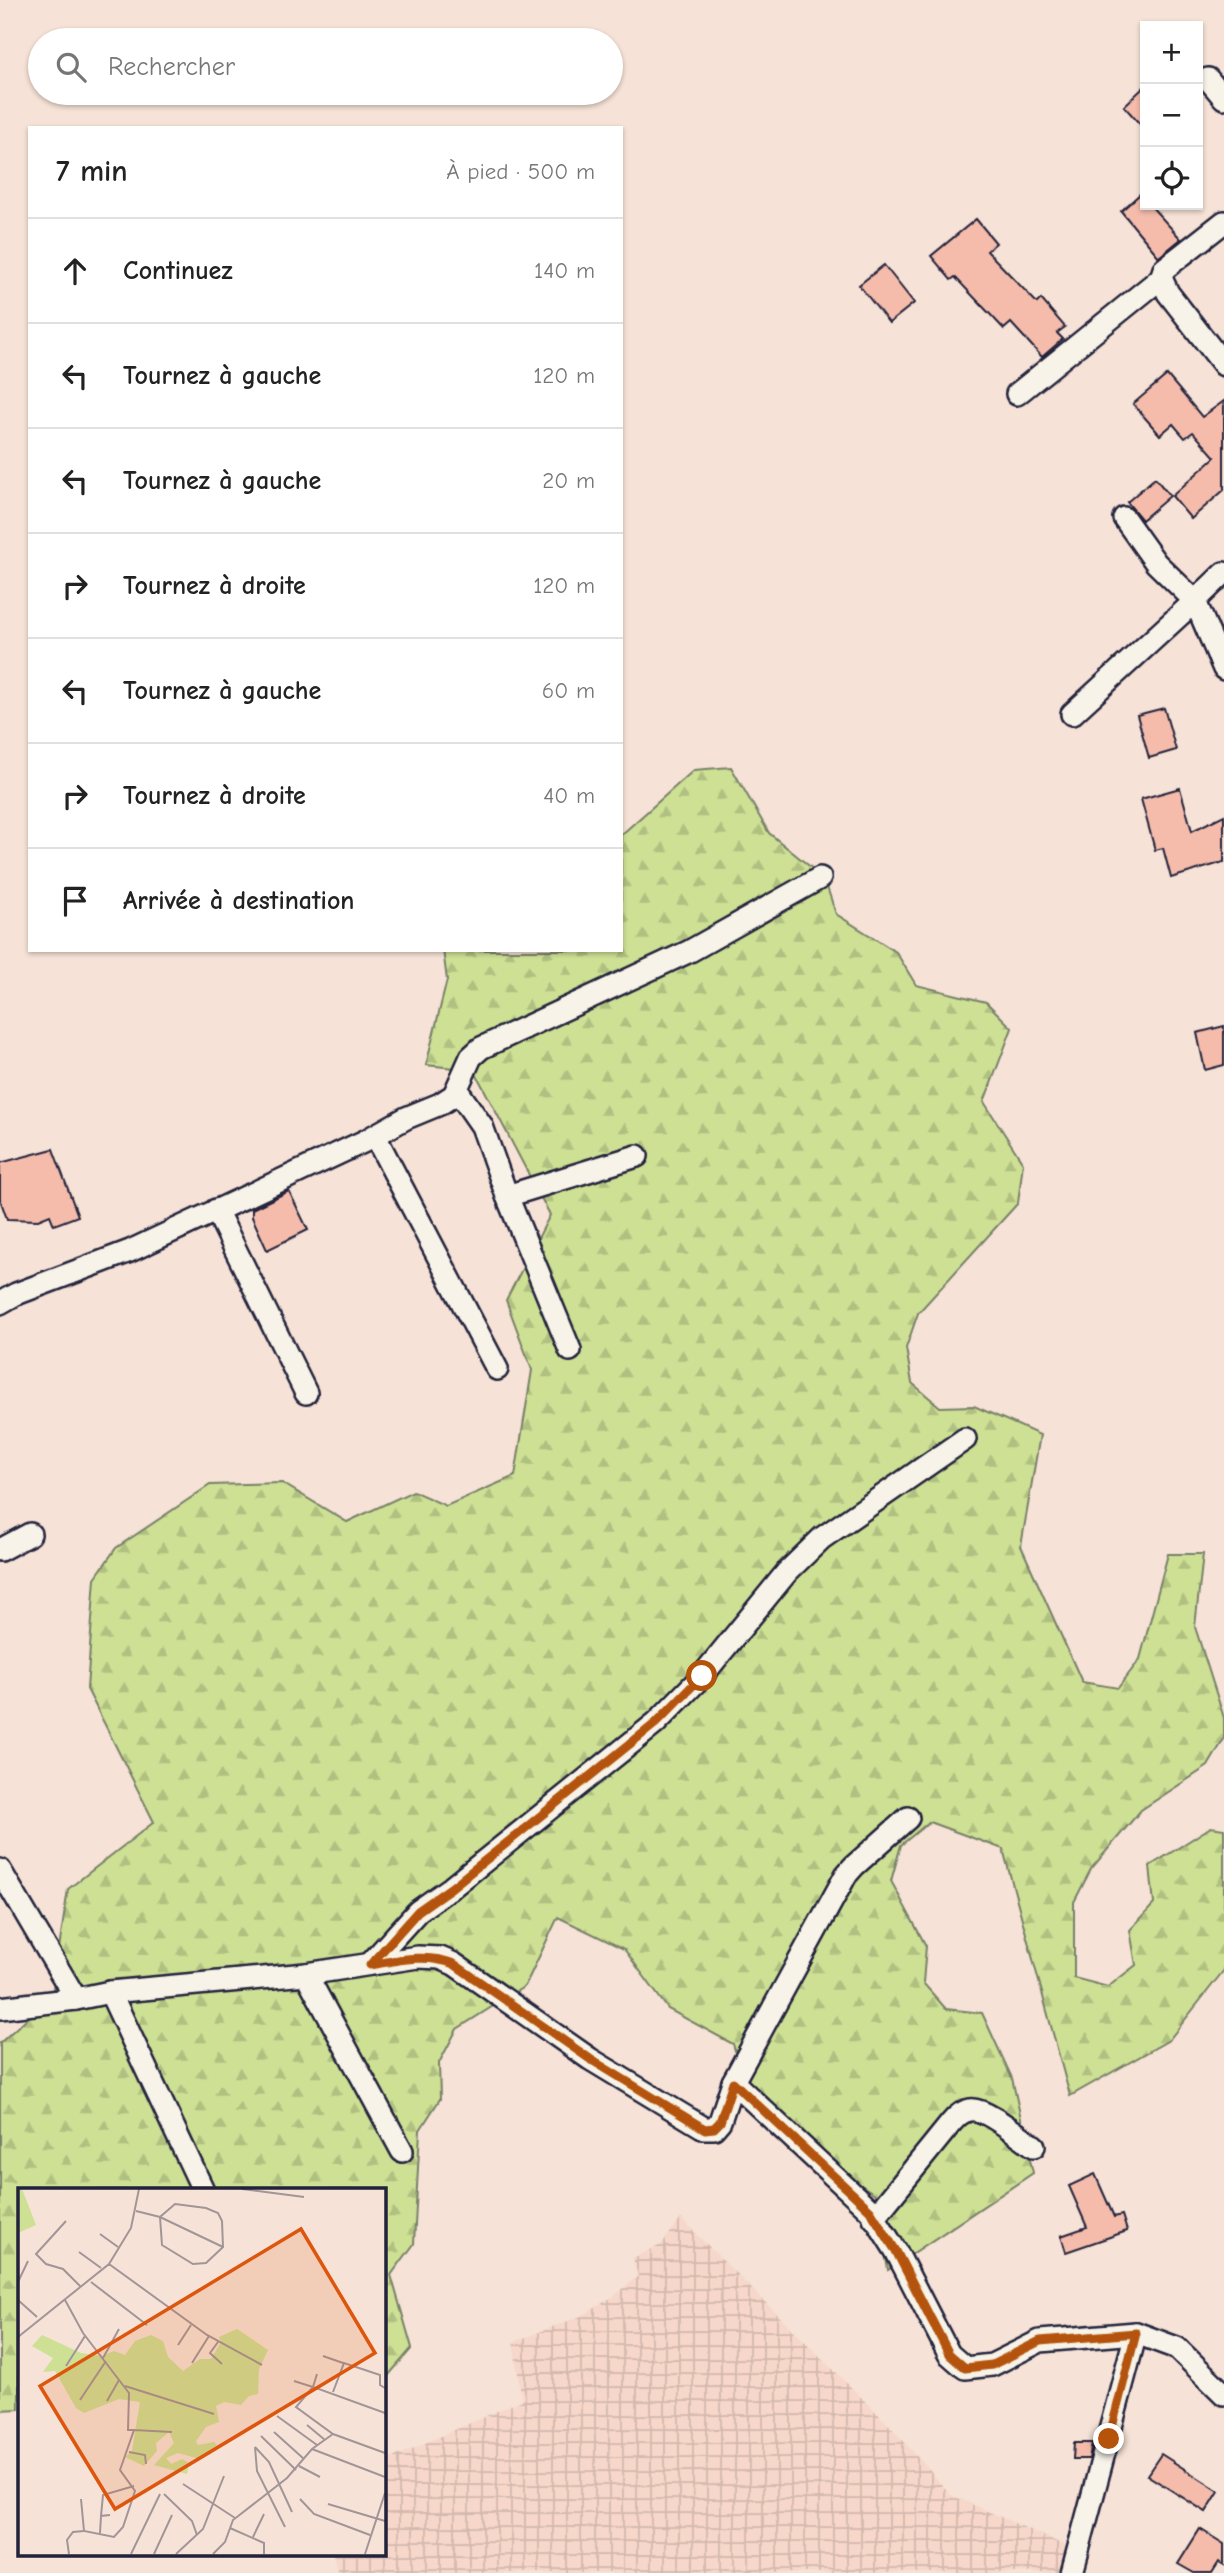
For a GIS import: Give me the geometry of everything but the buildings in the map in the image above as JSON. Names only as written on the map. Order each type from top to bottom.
[{"type":"street","points":[[1208,79],[1224,98]]},
{"type":"street","points":[[1017,394],[1161,278],[1164,269],[1224,222]]},
{"type":"street","points":[[1161,278],[1168,293],[1224,365]]},
{"type":"street","points":[[1124,518],[1156,563],[1195,601],[1224,669]]},
{"type":"street","points":[[1072,714],[1224,573]]},
{"type":"street","points":[[0,1303],[16,1294],[130,1251],[375,1136],[406,1118],[449,1100],[457,1090],[471,1057],[481,1048],[690,951],[820,878]]},
{"type":"street","points":[[457,1090],[482,1126],[507,1196],[570,1350]]},
{"type":"street","points":[[375,1136],[497,1369]]},
{"type":"street","points":[[507,1196],[637,1156]]},
{"type":"street","points":[[216,1210],[306,1393]]},
{"type":"street","points":[[370,1965],[418,1911],[452,1887],[656,1723],[702,1676],[787,1572],[822,1538],[965,1439]]},
{"type":"street","points":[[0,1550],[30,1534]]},
{"type":"street","points":[[0,2008],[110,1992],[306,1974],[418,1957],[440,1958],[454,1964],[590,2059],[705,2129],[714,2128],[720,2122],[733,2082],[846,1875],[908,1818]]},
{"type":"street","points":[[0,1870],[76,1999]]},
{"type":"street","points":[[306,1974],[402,2151]]},
{"type":"street","points":[[110,1992],[202,2188]]},
{"type":"street","points":[[733,2082],[861,2200],[896,2251],[949,2354],[965,2368],[992,2365],[1040,2341],[1136,2333],[1177,2348],[1224,2394]]},
{"type":"street","points":[[874,2217],[963,2112],[972,2109],[983,2112],[1034,2146]]},
{"type":"street","points":[[1072,2573],[1136,2333]]},
{"type":"shaded area","points":[[681,2219],[890,2426],[951,2495],[1075,2550],[1064,2573],[338,2573],[334,2556],[385,2556],[385,2461],[522,2400],[513,2342],[584,2315],[617,2294],[638,2276],[633,2258],[661,2245]]},
{"type":"green space","points":[[731,767],[769,833],[824,878],[836,914],[896,952],[916,985],[986,1002],[1012,1028],[984,1102],[1023,1163],[1018,1203],[918,1313],[906,1348],[912,1383],[940,1407],[974,1406],[1040,1435],[1021,1546],[1082,1682],[1118,1688],[1140,1659],[1168,1554],[1203,1554],[1195,1627],[1224,1718],[1224,1739],[1208,1766],[1141,1810],[1091,1869],[1074,1902],[1074,1978],[1108,1987],[1136,1965],[1130,1930],[1154,1904],[1150,1866],[1211,1827],[1224,1829],[1224,1970],[1169,2040],[1070,2096],[1003,1849],[929,1822],[901,1845],[891,1881],[926,1946],[923,1983],[946,2009],[982,2013],[1012,2078],[1033,2173],[888,2270],[875,2194],[755,2116],[733,2044],[668,2009],[624,1949],[558,1917],[525,1986],[457,2029],[439,2063],[440,2099],[420,2130],[414,2244],[391,2275],[412,2348],[388,2376],[385,2378],[385,2188],[18,2188],[18,2409],[0,2410],[0,2043],[52,1995],[68,1889],[154,1822],[87,1689],[95,1578],[116,1548],[210,1485],[282,1483],[347,1522],[413,1491],[446,1506],[515,1476],[532,1370],[506,1300],[550,1215],[474,1070],[426,1065],[447,980],[443,952],[623,952],[623,833],[694,770]]},
{"type":"route","points":[[702,1676],[656,1723],[452,1887],[418,1911],[370,1965],[418,1957],[440,1958],[454,1964],[590,2059],[705,2129],[714,2128],[720,2122],[733,2082],[870,2210],[896,2251],[949,2354],[965,2368],[992,2365],[1040,2341],[1136,2333],[1109,2439]]}]
